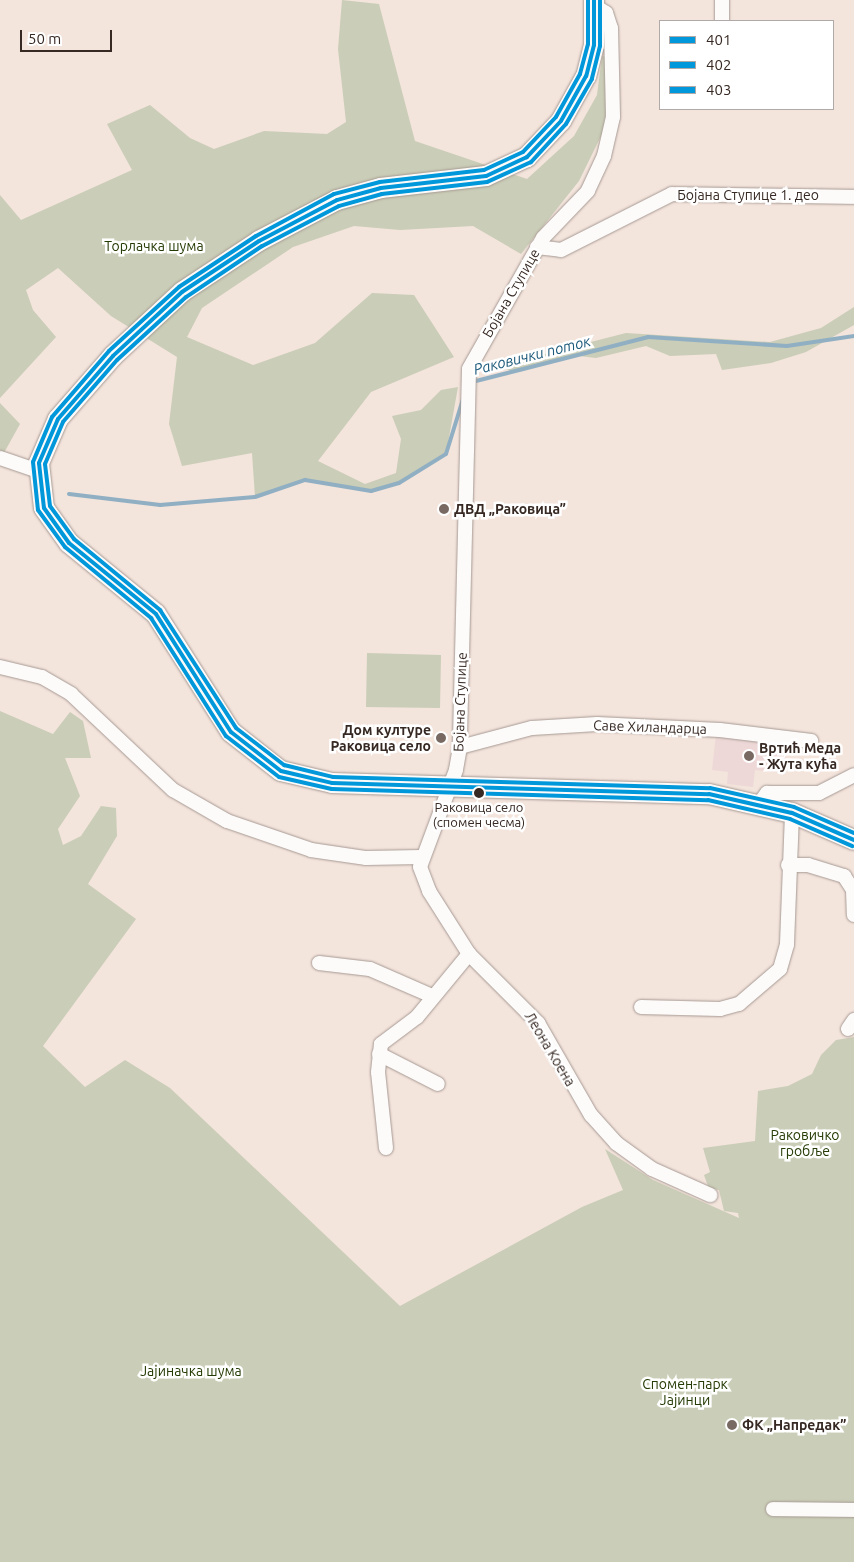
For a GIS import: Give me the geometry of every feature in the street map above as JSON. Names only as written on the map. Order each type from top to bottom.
[{"type":"main road","points":[[595,3],[594,45],[586,76],[561,121],[527,157],[486,176],[380,188],[337,200],[259,241],[182,292],[114,356],[58,419],[38,470],[38,488],[51,520],[69,543],[156,614],[212,706],[252,753],[281,771],[318,782],[678,792],[759,804],[792,813],[854,840]]},
{"type":"street","points":[[722,0],[722,20]]},
{"type":"street","name":"Бојана Ступице","points":[[450,786],[460,747],[469,373],[538,247],[588,192],[610,136],[611,28],[606,13],[595,3]]},
{"type":"street","name":"Бојана Ступице 1. део","points":[[538,247],[561,250],[672,194],[854,197]]},
{"type":"street","points":[[0,458],[38,470]]},
{"type":"street","points":[[0,667],[42,677],[71,694],[173,790],[227,821],[264,837],[318,851],[366,858],[421,857],[450,786]]},
{"type":"street","name":"Саве Хиландарца","points":[[460,747],[532,728],[614,724],[811,741]]},
{"type":"street","points":[[759,804],[767,793],[818,793],[854,775]]},
{"type":"street","points":[[641,1007],[720,1009],[746,1001],[764,986],[784,959],[792,813]]},
{"type":"street","name":"Леона Коена","points":[[421,857],[429,891],[469,954],[538,1023],[591,1115],[616,1143],[652,1169],[710,1195]]},
{"type":"street","points":[[788,865],[808,865],[844,876],[853,890],[854,915]]},
{"type":"street","points":[[386,1148],[379,1054],[384,1040],[417,1017],[432,996],[469,954]]},
{"type":"street","points":[[319,963],[370,969],[432,996]]},
{"type":"street","points":[[379,1054],[438,1084]]},
{"type":"street","points":[[772,1509],[854,1510]]},
{"type":"shaded area","name":"Вртић Меда - Жута кућа","points":[[716,734],[787,742],[784,773],[755,770],[753,787],[727,784],[728,772],[712,770]]},
{"type":"green space","name":"Торлачка шума","points":[[342,0],[379,4],[415,141],[527,179],[574,136],[597,95],[602,56],[607,57],[608,101],[602,134],[579,181],[521,254],[473,226],[400,230],[354,226],[293,247],[202,308],[187,337],[253,365],[315,343],[372,293],[414,295],[454,357],[371,392],[318,461],[365,484],[396,473],[401,439],[392,416],[421,410],[441,390],[458,387],[446,454],[399,483],[371,491],[305,480],[255,497],[252,453],[182,466],[169,424],[177,357],[111,316],[58,268],[26,290],[33,310],[56,337],[0,398],[0,195],[21,220],[132,170],[107,124],[150,105],[190,138],[214,149],[264,131],[327,134],[346,122],[338,49]]},
{"type":"green space","points":[[854,307],[854,325],[806,352],[771,363],[722,370],[716,354],[670,356],[646,346],[596,358],[571,355],[519,372],[493,367],[626,333],[770,342],[821,328]]},
{"type":"green space","points":[[0,403],[20,424],[0,460]]},
{"type":"green space","points":[[367,653],[441,655],[440,708],[366,707]]},
{"type":"green space","name":"Јајиначка шума","points":[[0,711],[53,734],[70,712],[83,721],[91,758],[65,758],[80,796],[58,829],[63,845],[81,836],[101,806],[116,808],[117,836],[88,884],[136,919],[43,1046],[85,1087],[125,1060],[170,1088],[400,1306],[582,1207],[623,1190],[605,1149],[653,1180],[739,1218],[738,1213],[724,1211],[719,1190],[709,1189],[704,1175],[710,1172],[703,1148],[755,1141],[758,1091],[788,1086],[812,1074],[821,1055],[836,1040],[854,1037],[854,1562],[0,1562]]},
{"type":"waterway","name":"Раковички поток","points":[[472,382],[648,337],[787,346],[854,336]]},
{"type":"waterway","name":"Раковички поток","points":[[69,494],[160,505],[255,497],[305,480],[371,491],[399,483],[446,454],[463,399]]},
{"type":"transit line","name":"402","points":[[588,0],[588,44],[580,74],[556,117],[523,152],[484,170],[380,182],[334,194],[256,236],[179,287],[109,351],[52,417],[33,462],[38,510],[65,547],[151,618],[226,736],[279,777],[332,789],[708,800],[790,819],[852,846]]},
{"type":"transit line","name":"401","points":[[594,0],[594,45],[586,76],[561,121],[527,157],[486,176],[381,188],[337,200],[259,241],[182,292],[113,356],[58,419],[39,463],[44,508],[69,543],[156,614],[231,732],[281,771],[332,783],[709,794],[792,813],[854,840]]},
{"type":"transit line","name":"403","points":[[600,0],[600,46],[592,79],[566,124],[531,162],[487,182],[382,194],[339,206],[262,246],[186,297],[117,360],[63,422],[45,464],[50,506],[74,539],[160,610],[236,728],[284,765],[333,777],[710,788],[794,807],[854,833]]},
{"type":"place","name":"ДВД „Раковица”","points":[[444,509]]},
{"type":"place","name":"Дом културе Раковица село","points":[[441,738]]},
{"type":"place","name":"Вртић Меда - Жута кућа","points":[[749,756]]},
{"type":"place","name":"Раковица село (спомен чесма)","points":[[479,793]]},
{"type":"place","name":"ФК „Напредак”","points":[[732,1425]]},
{"type":"park label","name":"Раковичко гробље","points":[[805,1144]]},
{"type":"park label","name":"Спомен-парк Јајинци","points":[[685,1392]]}]
